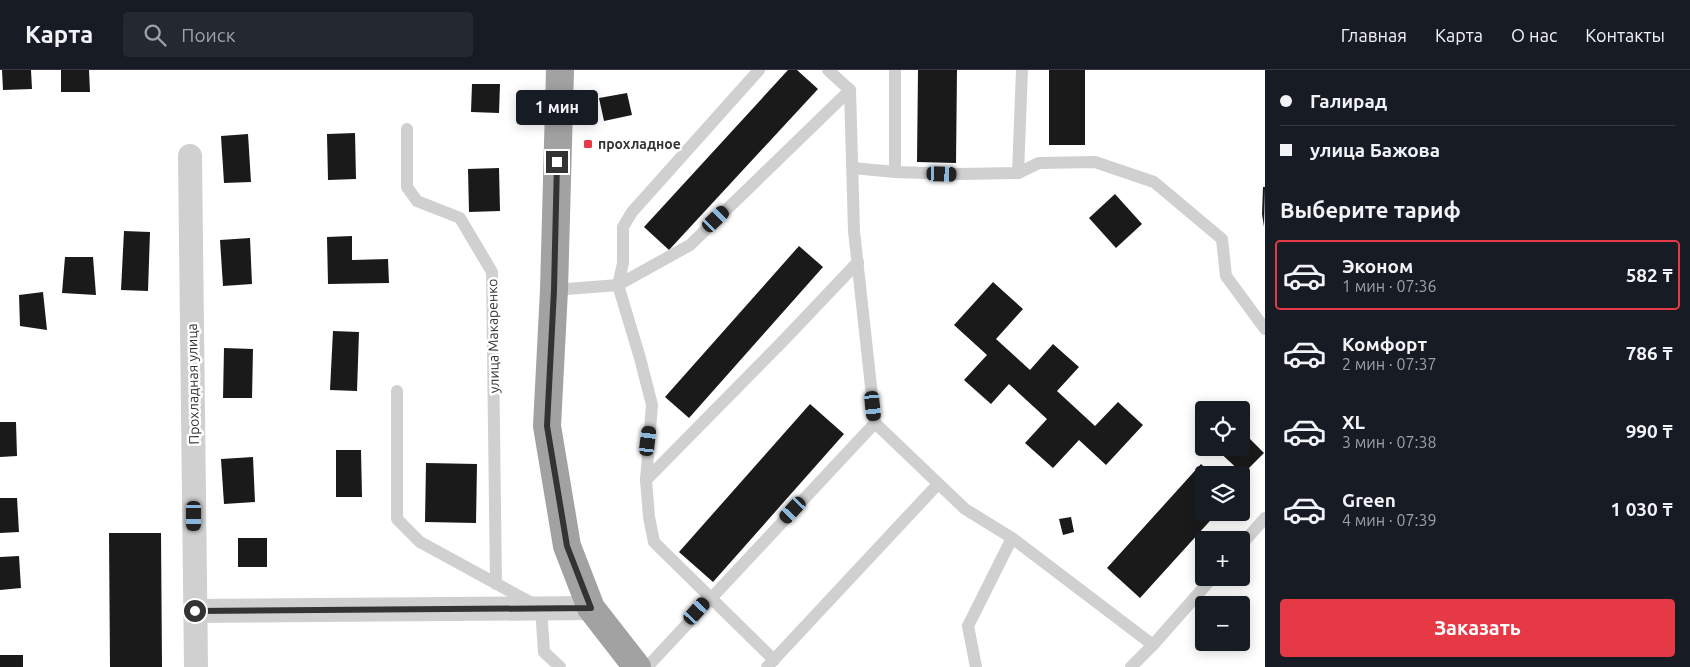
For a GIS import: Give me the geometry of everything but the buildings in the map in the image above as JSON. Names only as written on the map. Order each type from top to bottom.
[{"type":"highway","points":[[560,70],[554,290],[547,426],[567,546],[591,608],[637,667]]},
{"type":"street","name":"Прохладная улица","points":[[190,156],[196,667]]},
{"type":"street","points":[[195,611],[591,608]]},
{"type":"lane","points":[[759,70],[632,212],[623,227],[623,263],[618,285],[652,405],[646,480],[648,516],[654,542],[771,663],[938,484]]},
{"type":"lane","points":[[828,70],[850,90],[854,231],[875,424],[965,509],[1012,538],[1153,645]]},
{"type":"lane","points":[[895,70],[895,172]]},
{"type":"lane","points":[[1018,173],[1022,70]]},
{"type":"lane","points":[[554,290],[618,285],[690,245],[850,90]]},
{"type":"lane","name":"улица Макаренко","points":[[407,129],[407,188],[417,201],[460,218],[492,272],[496,584]]},
{"type":"lane","points":[[853,168],[895,172],[1018,173],[1039,163],[1095,162],[1154,182],[1222,239],[1226,276],[1265,329]]},
{"type":"lane","points":[[646,480],[858,262]]},
{"type":"lane","points":[[397,391],[397,519],[420,542],[541,608],[544,652],[560,667]]},
{"type":"lane","points":[[647,667],[875,424]]},
{"type":"lane","points":[[1250,535],[1265,518]]},
{"type":"lane","points":[[976,667],[968,626],[1012,538]]},
{"type":"lane","points":[[1131,667],[1142,662],[1153,645],[1205,586]]},
{"type":"place","name":"прохладное","points":[[588,144]]},
{"type":"route","points":[[195,611],[591,608],[567,546],[547,426],[554,290],[557,162]]}]
